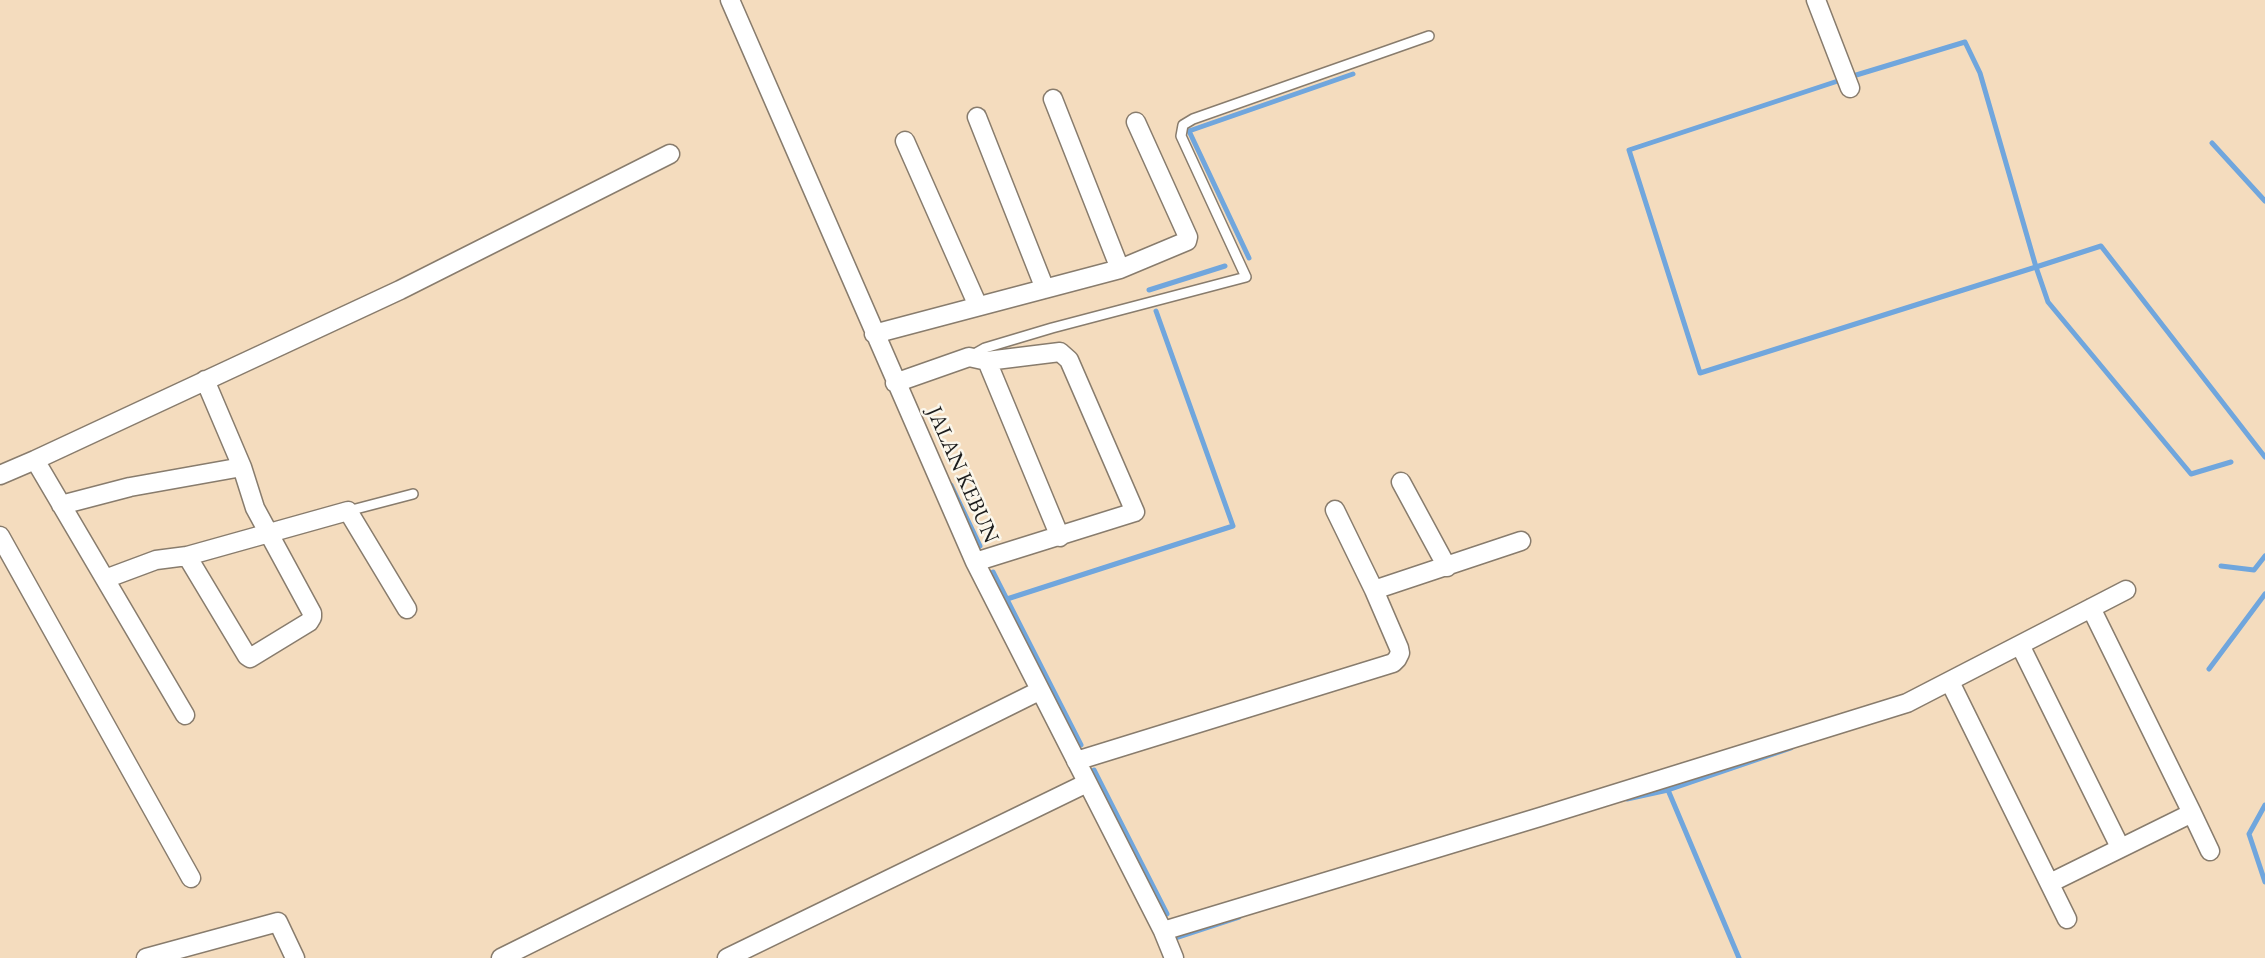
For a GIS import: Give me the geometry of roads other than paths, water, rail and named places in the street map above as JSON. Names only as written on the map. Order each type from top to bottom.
[{"type":"street","name":"JALAN KEBUN","points":[[730,0],[895,383],[975,562],[1163,931],[1174,958]]},
{"type":"street","points":[[1816,0],[1850,88]]},
{"type":"street","points":[[1053,99],[1120,269]]},
{"type":"street","points":[[977,117],[1044,289]]},
{"type":"street","points":[[874,334],[1120,269],[1184,244],[1188,237],[1136,122]]},
{"type":"street","points":[[905,141],[978,306]]},
{"type":"street","points":[[0,475],[400,290],[670,154]]},
{"type":"street","points":[[895,383],[978,359],[1060,352],[1069,360],[1135,512],[975,562]]},
{"type":"street","points":[[978,359],[1059,537]]},
{"type":"street","points":[[187,556],[247,656],[254,657],[309,622],[312,617],[312,613],[267,533],[252,501],[242,467],[205,380]]},
{"type":"street","points":[[35,460],[185,715]]},
{"type":"street","points":[[60,505],[130,487],[242,467]]},
{"type":"street","points":[[1401,482],[1447,567]]},
{"type":"street","points":[[1076,761],[1393,663],[1400,653],[1374,590],[1335,510]]},
{"type":"street","points":[[105,579],[156,560],[187,556],[348,511],[407,609]]},
{"type":"street","points":[[0,536],[191,878]]},
{"type":"street","points":[[1374,590],[1521,542]]},
{"type":"street","points":[[1163,931],[1907,703],[2126,590]]},
{"type":"street","points":[[2091,608],[2210,851]]},
{"type":"street","points":[[2020,645],[2120,847]]},
{"type":"street","points":[[1950,682],[2067,919]]},
{"type":"street","points":[[501,958],[1039,691]]},
{"type":"street","points":[[727,958],[1087,783]]},
{"type":"street","points":[[2050,883],[2192,813]]},
{"type":"street","points":[[146,958],[278,922],[295,958]]},
{"type":"lane","points":[[978,359],[985,348],[1245,277],[1181,136],[1183,125],[1193,119],[1429,36]]},
{"type":"lane","points":[[348,511],[413,494]]},
{"type":"waterway","points":[[2231,462],[2191,474],[2048,302],[2036,267],[1980,73],[1965,42],[1853,76],[1629,150],[1700,373],[2036,267],[2101,246],[2265,457]]},
{"type":"waterway","points":[[1249,258],[1189,131],[1353,74]]},
{"type":"waterway","points":[[2212,143],[2265,201]]},
{"type":"waterway","points":[[1149,290],[1225,266]]},
{"type":"waterway","points":[[1007,599],[1233,526],[1156,311]]},
{"type":"waterway","points":[[951,485],[980,546]]},
{"type":"waterway","points":[[2221,566],[2254,570],[2265,556]]},
{"type":"waterway","points":[[993,572],[1081,745]]},
{"type":"waterway","points":[[2209,669],[2265,594]]},
{"type":"waterway","points":[[1739,958],[1668,790],[1791,748]]},
{"type":"waterway","points":[[1094,770],[1167,914]]},
{"type":"waterway","points":[[1627,799],[1668,790]]},
{"type":"waterway","points":[[2265,805],[2249,834],[2265,882]]},
{"type":"waterway","points":[[1175,938],[1239,917]]}]
